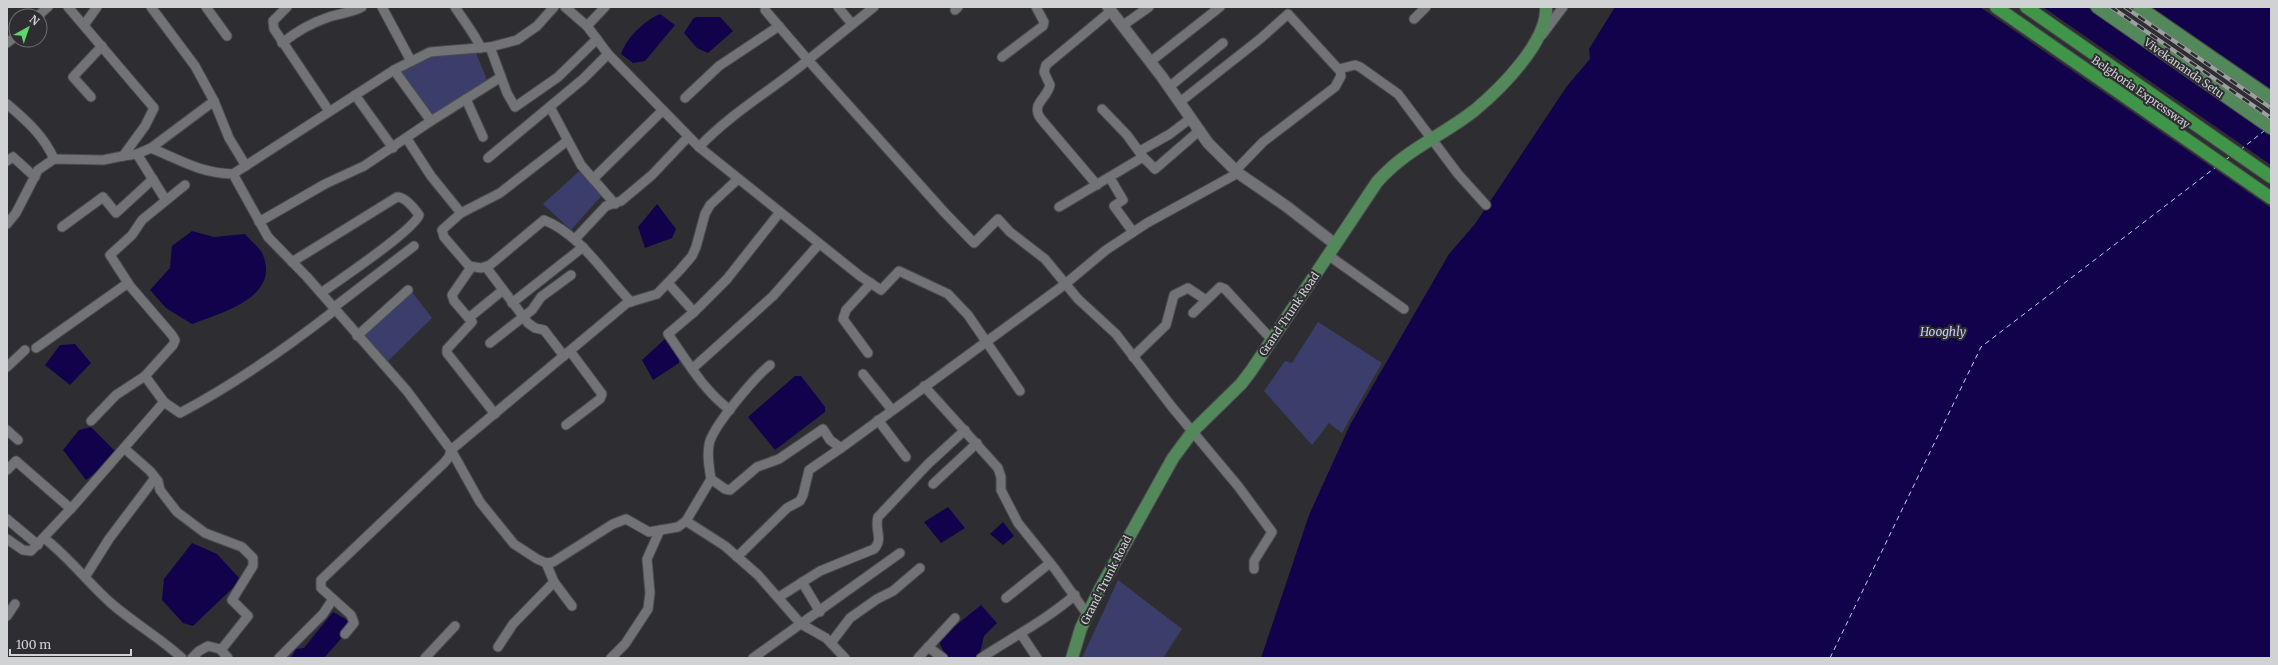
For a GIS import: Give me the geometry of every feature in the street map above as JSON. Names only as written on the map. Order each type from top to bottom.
[{"type":"highway","name":"Belghoria Expressway","points":[[1996,7],[2271,198]]},
{"type":"highway","name":"Belghoria Expressway","points":[[2026,7],[2271,177]]},
{"type":"main road","name":"Grand Trunk Road","points":[[1072,658],[1088,614],[1155,487],[1193,431],[1241,384],[1272,340],[1357,210],[1388,170],[1400,159],[1475,109],[1507,78],[1533,47],[1544,22],[1546,7]]},
{"type":"main road","name":"Vivekananda Setu","points":[[2097,7],[2271,128]]},
{"type":"main road","points":[[2139,7],[2271,98]]},
{"type":"street","points":[[68,7],[154,108],[145,126],[123,156]]},
{"type":"street","points":[[84,25],[97,7]]},
{"type":"street","points":[[151,7],[195,66],[214,101],[229,138],[246,166]]},
{"type":"street","points":[[206,7],[228,36]]},
{"type":"street","points":[[287,7],[276,16],[272,25],[282,43],[329,111]]},
{"type":"street","points":[[282,43],[304,27],[330,17],[356,11],[362,7]]},
{"type":"street","points":[[382,7],[411,61]]},
{"type":"street","points":[[455,7],[466,25],[486,48],[515,107],[558,78],[597,39]]},
{"type":"street","points":[[151,148],[188,166],[214,174],[233,174],[355,94],[411,61],[430,52],[486,48],[522,38],[554,7]]},
{"type":"street","points":[[565,7],[587,26],[608,54],[699,148],[860,276],[881,290],[899,271],[948,294],[968,314],[1020,392]]},
{"type":"street","points":[[587,26],[605,7]]},
{"type":"street","points":[[838,7],[852,24]]},
{"type":"street","points":[[699,148],[713,132],[746,105],[808,60],[874,7]]},
{"type":"street","points":[[1002,57],[1043,26],[1044,22],[1036,7]]},
{"type":"street","points":[[1122,26],[1149,7]]},
{"type":"street","points":[[1150,62],[1220,7]]},
{"type":"street","points":[[1414,19],[1426,7]]},
{"type":"street","points":[[1533,47],[1563,7]]},
{"type":"street","points":[[1097,185],[1037,114],[1036,108],[1050,85],[1044,72],[1046,65],[1110,9],[1180,102],[1208,143],[1236,172],[1286,206],[1331,250],[1404,309]]},
{"type":"street","points":[[765,10],[945,213],[974,243],[998,219],[1010,232],[1045,259],[1057,272],[1064,285],[1109,326],[1272,532],[1254,561],[1254,569]]},
{"type":"street","points":[[737,557],[787,508],[800,501],[803,495],[809,470],[924,386],[986,343],[1064,285],[1106,250],[1164,212],[1236,172],[1263,142],[1335,86],[1341,76],[1339,69],[1288,14],[1260,39],[1180,102]]},
{"type":"street","points":[[685,98],[724,62],[779,26]]},
{"type":"street","points":[[1169,87],[1223,44]]},
{"type":"street","points":[[91,97],[73,77],[102,46]]},
{"type":"street","points":[[488,158],[550,108],[583,79],[608,54]]},
{"type":"street","points":[[1339,69],[1357,65],[1391,88],[1405,102],[1430,138],[1486,206]]},
{"type":"street","points":[[394,70],[431,121]]},
{"type":"street","points":[[259,222],[393,148],[431,121],[501,77]]},
{"type":"street","points":[[355,94],[393,148]]},
{"type":"street","points":[[466,99],[483,137]]},
{"type":"street","points":[[7,224],[16,213],[38,170],[54,159],[103,160],[137,154],[151,148],[214,101]]},
{"type":"street","points":[[7,104],[35,129],[48,145],[54,159]]},
{"type":"street","points":[[550,108],[567,141],[593,179],[615,204]]},
{"type":"street","points":[[1102,109],[1156,169],[1200,130]]},
{"type":"street","points":[[593,179],[662,110]]},
{"type":"street","points":[[1059,207],[1110,178],[1191,118]]},
{"type":"street","points":[[575,239],[606,206],[615,204],[652,175],[688,137]]},
{"type":"street","points":[[406,139],[435,181],[461,213]]},
{"type":"street","points":[[495,414],[448,356],[446,351],[472,322],[470,317],[454,301],[452,295],[470,269],[469,266],[442,233],[445,226],[461,213],[500,193],[567,141]]},
{"type":"street","points":[[137,154],[165,199]]},
{"type":"street","points":[[7,161],[13,157],[35,177]]},
{"type":"street","points":[[233,174],[268,237],[321,293],[357,336],[407,390],[451,450],[480,502],[514,544],[546,563],[553,562],[600,534],[613,524],[626,519],[649,532],[678,527],[686,521],[711,478],[708,460],[709,443],[730,410],[758,374],[770,365]]},
{"type":"street","points":[[1110,178],[1123,200],[1114,206],[1133,232]]},
{"type":"street","points":[[62,227],[103,197],[116,213],[153,179]]},
{"type":"street","points":[[345,634],[354,624],[351,615],[321,588],[321,580],[444,463],[449,457],[451,450],[631,302],[657,294],[692,256],[705,214],[710,205],[738,179]]},
{"type":"street","points":[[91,421],[116,395],[146,376],[173,345],[175,340],[128,283],[110,255],[132,235],[142,220],[165,199],[185,185]]},
{"type":"street","points":[[292,262],[397,196],[405,200],[417,212],[419,215],[414,224],[321,293]]},
{"type":"street","points":[[730,410],[718,401],[704,386],[668,334],[694,312],[727,279],[780,212]]},
{"type":"street","points":[[469,266],[486,267],[498,259],[544,220],[560,226],[575,239],[631,302]]},
{"type":"street","points":[[692,369],[773,296],[819,244]]},
{"type":"street","points":[[146,376],[164,402],[180,413],[222,391],[298,338],[414,246]]},
{"type":"street","points":[[512,302],[583,247]]},
{"type":"street","points":[[486,267],[531,326],[544,330],[602,394],[600,399],[566,425]]},
{"type":"street","points":[[490,342],[532,310],[542,297],[571,275]]},
{"type":"street","points":[[36,348],[128,283]]},
{"type":"street","points":[[668,283],[694,312]]},
{"type":"street","points":[[868,353],[843,319],[846,310],[871,283]]},
{"type":"street","points":[[1133,357],[1166,325],[1174,295],[1188,288],[1206,300]]},
{"type":"street","points":[[1193,313],[1219,288],[1223,288],[1272,340]]},
{"type":"street","points":[[357,336],[408,290]]},
{"type":"street","points":[[470,317],[503,290]]},
{"type":"street","points":[[7,367],[24,350]]},
{"type":"street","points":[[863,374],[892,410]]},
{"type":"street","points":[[924,386],[977,443],[1000,472],[1001,490],[1011,513],[1088,614]]},
{"type":"street","points":[[7,539],[28,551],[41,541],[71,509],[164,402]]},
{"type":"street","points":[[878,420],[906,457]]},
{"type":"street","points":[[711,478],[725,489],[730,490],[756,467],[779,459],[822,429],[830,440],[841,448]]},
{"type":"street","points":[[7,430],[18,440]]},
{"type":"street","points":[[779,597],[820,572],[874,548],[878,544],[880,538],[876,522],[878,518],[928,464],[965,430]]},
{"type":"street","points":[[933,484],[977,443]]},
{"type":"street","points":[[124,448],[155,478],[160,490],[177,512],[205,533],[242,547],[253,558],[253,566],[232,600],[248,616],[221,650]]},
{"type":"street","points":[[7,470],[16,461],[71,509]]},
{"type":"street","points":[[85,577],[109,539],[155,478]]},
{"type":"street","points":[[7,519],[41,541],[60,550],[112,604],[162,640],[182,658]]},
{"type":"street","points":[[686,521],[725,546],[779,597],[801,624],[831,643],[844,658]]},
{"type":"street","points":[[611,658],[625,644],[648,609],[650,593],[647,559],[660,530]]},
{"type":"street","points":[[753,658],[820,612],[900,553]]},
{"type":"street","points":[[546,563],[554,582],[572,606]]},
{"type":"street","points":[[1006,598],[1050,563]]},
{"type":"street","points":[[831,643],[850,618],[877,599],[893,591],[920,568]]},
{"type":"street","points":[[498,647],[513,624],[554,582]]},
{"type":"street","points":[[802,582],[820,612]]},
{"type":"street","points":[[982,658],[1058,610],[1075,595]]},
{"type":"street","points":[[279,658],[323,614],[333,599]]},
{"type":"street","points":[[7,616],[16,604]]},
{"type":"street","points":[[918,658],[955,618]]},
{"type":"street","points":[[425,658],[455,626]]},
{"type":"street","points":[[1021,634],[1037,658]]},
{"type":"street","points":[[192,658],[199,651],[208,646],[221,650],[228,658]]},
{"type":"street","points":[[928,647],[943,658]]},
{"type":"shaded area","points":[[476,53],[490,87],[434,120],[399,71],[429,56]]},
{"type":"shaded area","points":[[584,167],[603,194],[571,230],[543,204]]},
{"type":"shaded area","points":[[412,292],[432,318],[386,363],[363,336]]},
{"type":"shaded area","points":[[1318,322],[1382,363],[1342,433],[1329,423],[1312,445],[1264,391],[1285,361],[1292,363]]},
{"type":"shaded area","points":[[1118,580],[1182,629],[1163,658],[1082,658]]},
{"type":"water","name":"Hooghly","points":[[1615,7],[2271,7],[2271,658],[1261,658],[1309,515],[1350,425],[1449,254],[1475,224],[1567,86],[1590,59],[1589,49]]},
{"type":"water","points":[[660,14],[675,25],[645,61],[633,63],[621,54],[627,42],[642,25]]},
{"type":"water","points":[[696,17],[720,17],[733,31],[708,53],[697,48],[684,33]]},
{"type":"water","points":[[657,204],[676,229],[672,238],[645,248],[638,227]]},
{"type":"water","points":[[192,231],[214,237],[245,234],[257,246],[263,255],[266,270],[263,282],[256,292],[245,301],[232,308],[192,324],[166,308],[150,290],[170,268],[172,246]]},
{"type":"water","points":[[665,339],[678,348],[679,363],[653,380],[642,360]]},
{"type":"water","points":[[75,344],[91,363],[70,385],[45,365],[60,345]]},
{"type":"water","points":[[795,376],[801,376],[825,407],[825,412],[775,450],[748,417]]},
{"type":"water","points":[[91,427],[119,455],[86,480],[63,450],[79,430]]},
{"type":"water","points":[[948,507],[965,528],[941,543],[924,522]]},
{"type":"water","points":[[1003,522],[1014,536],[1003,545],[990,534]]},
{"type":"water","points":[[192,543],[217,554],[241,580],[193,626],[183,623],[162,600],[164,579]]},
{"type":"water","points":[[981,605],[997,623],[984,636],[979,657],[947,658],[938,640]]},
{"type":"water","points":[[333,612],[354,624],[324,658],[291,658],[296,649],[304,648]]},
{"type":"pier","points":[[1980,7],[2043,7],[2271,165],[2271,208]]},
{"type":"pier","points":[[2087,7],[2152,7],[2271,89],[2271,134]]},
{"type":"ferry route","points":[[2240,150],[2264,131]]},
{"type":"ferry route","points":[[2225,160],[2231,156]]},
{"type":"ferry route","points":[[1830,658],[1981,347],[2216,167]]},
{"type":"railway","points":[[2111,7],[2271,118]]},
{"type":"railway","points":[[2125,7],[2271,108]]}]
